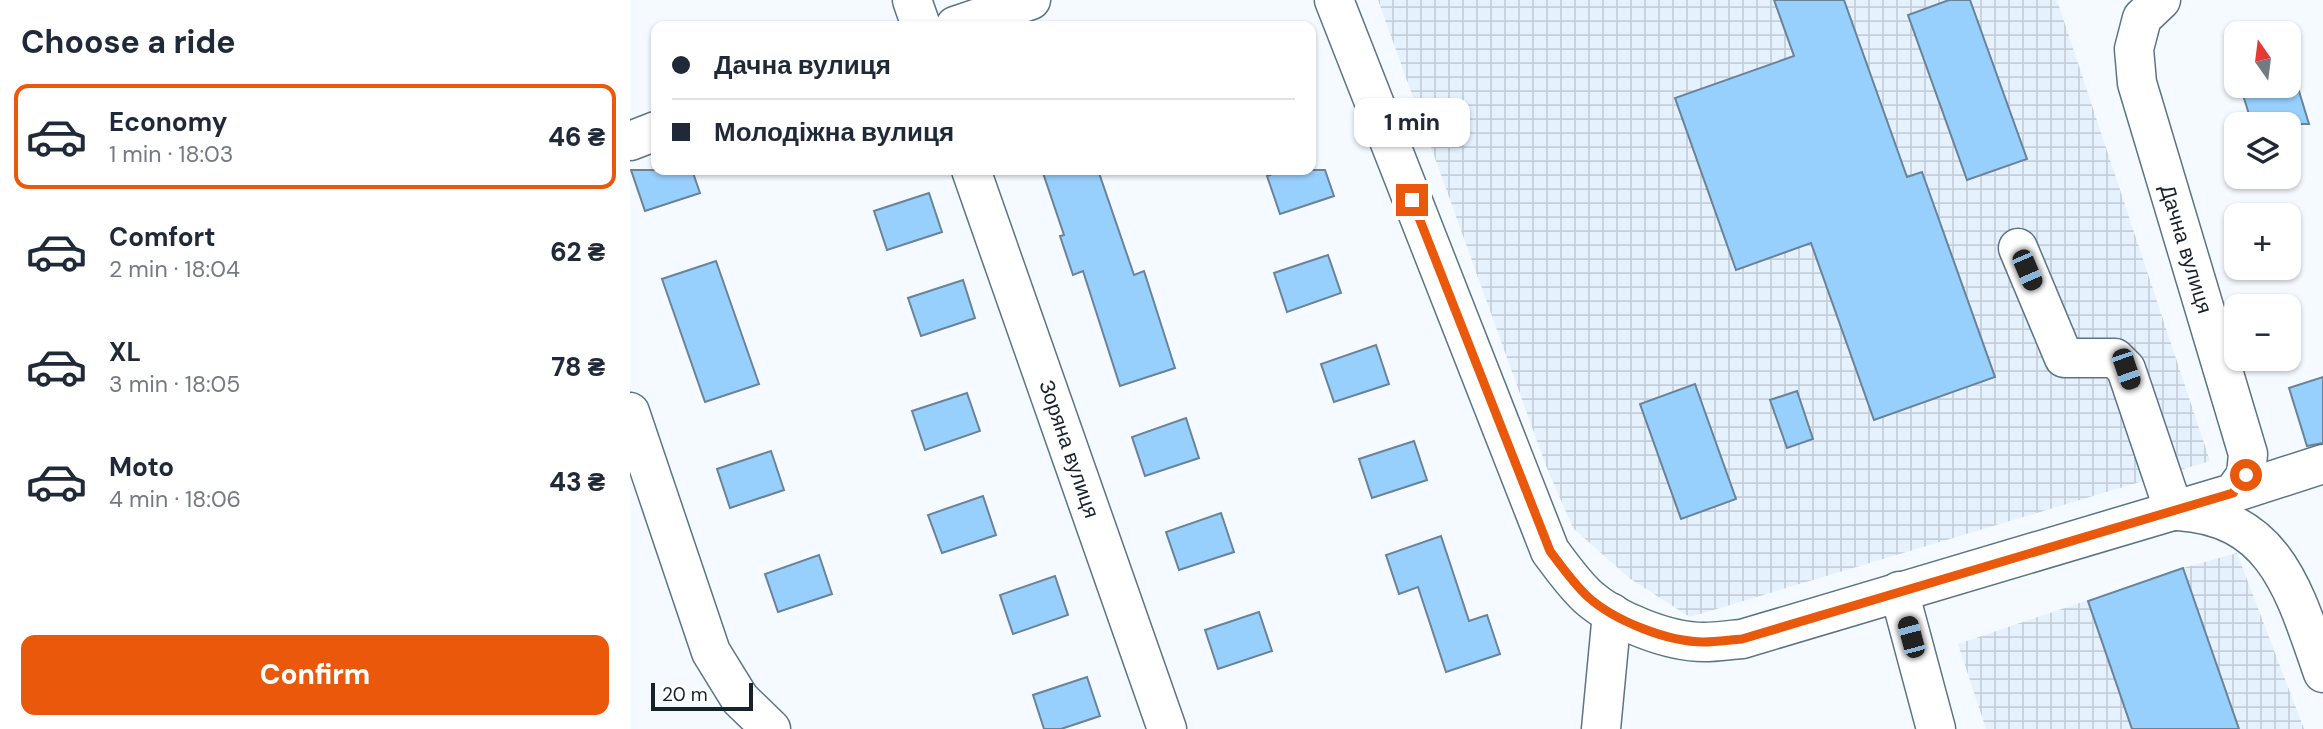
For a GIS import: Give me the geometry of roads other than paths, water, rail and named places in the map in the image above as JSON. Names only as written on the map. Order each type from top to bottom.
[{"type":"street","points":[[912,0],[919,21]]},
{"type":"street","points":[[970,21],[1031,0]]},
{"type":"street","points":[[1334,0],[1550,551],[1590,599],[1654,634],[1701,642],[1742,639],[2323,464]]},
{"type":"street","name":"Дачна вулиця","points":[[2161,0],[2142,18],[2134,49],[2137,83],[2248,454],[2246,475],[2233,493]]},
{"type":"street","points":[[630,141],[651,133]]},
{"type":"street","name":"Зоряна вулиця","points":[[973,175],[1167,729]]},
{"type":"street","points":[[2018,248],[2064,358],[2115,358],[2126,369],[2174,511]]},
{"type":"street","points":[[630,412],[711,652],[740,699],[771,729]]},
{"type":"street","points":[[2174,511],[2203,513],[2227,521],[2264,545],[2281,568],[2296,596],[2323,673]]},
{"type":"street","points":[[1899,591],[1936,729]]},
{"type":"street","points":[[1601,729],[1612,613]]}]
